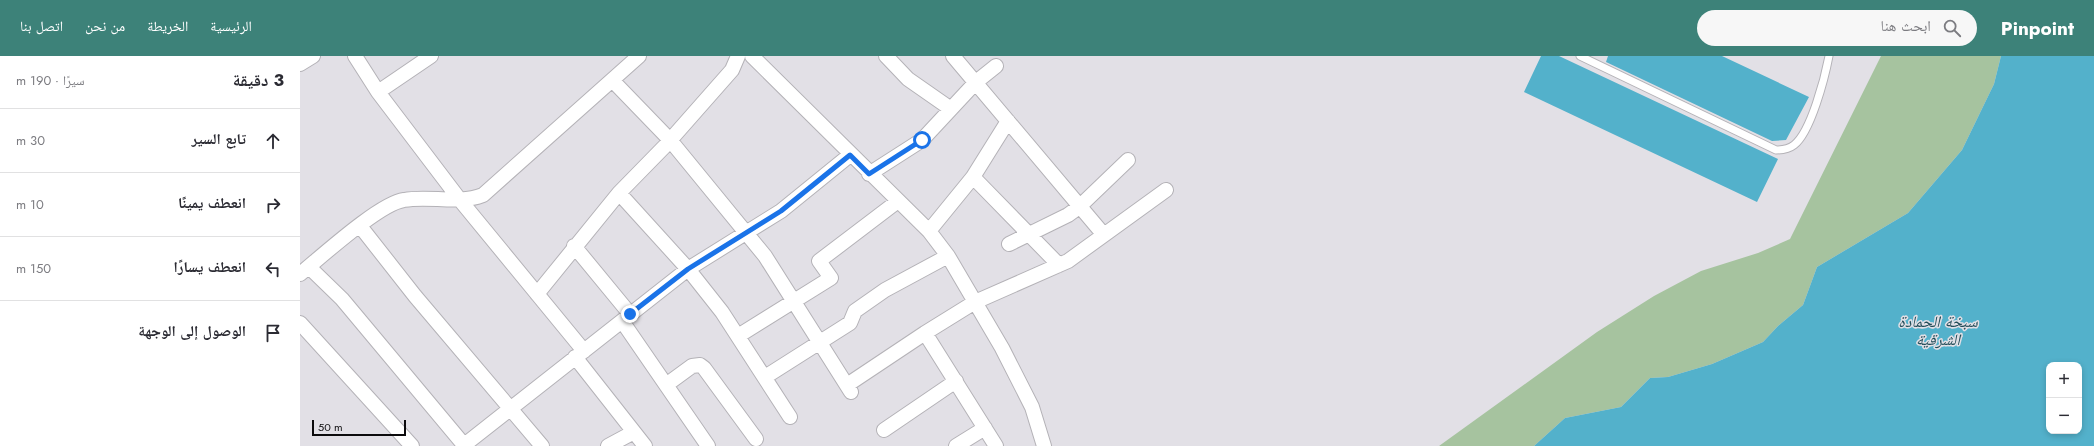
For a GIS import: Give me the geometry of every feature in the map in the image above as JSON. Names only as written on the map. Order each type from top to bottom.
[{"type":"street","points":[[300,64],[314,56]]},
{"type":"street","points":[[355,56],[378,92],[460,200],[536,294],[645,446]]},
{"type":"street","points":[[378,92],[431,56]]},
{"type":"street","points":[[639,56],[483,195],[473,199],[421,199],[395,202],[360,226],[305,271],[342,299],[464,446],[688,269],[748,234],[781,211],[850,155]]},
{"type":"street","points":[[536,294],[619,193],[670,140],[732,70],[738,56]]},
{"type":"street","points":[[752,56],[869,174],[929,231],[948,256],[976,302],[1032,407],[1044,446]]},
{"type":"street","points":[[886,56],[908,79],[951,109]]},
{"type":"street","points":[[953,56],[1104,235]]},
{"type":"street","points":[[869,174],[922,140],[976,82],[996,66]]},
{"type":"street","points":[[612,80],[670,140],[765,256],[849,388],[925,333],[976,302],[1068,261],[1166,190]]},
{"type":"street","points":[[929,231],[973,177],[1008,121]]},
{"type":"street","points":[[1009,244],[1068,215],[1079,207],[1128,160]]},
{"type":"street","points":[[973,177],[1059,265]]},
{"type":"street","points":[[619,193],[688,269],[722,312],[790,417]]},
{"type":"street","points":[[738,336],[831,278],[820,261],[898,202]]},
{"type":"street","points":[[360,226],[415,296],[542,446]]},
{"type":"street","points":[[574,246],[626,318],[666,385],[708,446]]},
{"type":"street","points":[[765,377],[850,324],[855,311],[885,290],[948,256]]},
{"type":"street","points":[[300,323],[412,446]]},
{"type":"street","points":[[925,333],[996,446]]},
{"type":"street","points":[[666,385],[692,366],[700,365],[704,368],[756,439]]},
{"type":"street","points":[[884,430],[956,382]]},
{"type":"street","points":[[956,446],[985,428]]},
{"type":"street","points":[[608,446],[634,432]]},
{"type":"lane","points":[[1580,56],[1776,150],[1785,150],[1794,145],[1802,136],[1823,87],[1830,56]]},
{"type":"green space","points":[[1881,56],[2001,56],[1994,84],[1962,150],[1908,213],[1817,267],[1803,305],[1778,326],[1763,342],[1712,364],[1668,377],[1650,378],[1621,407],[1565,418],[1534,446],[1439,446],[1597,332],[1654,296],[1701,271],[1758,253],[1790,239]]},
{"type":"water","points":[[1541,56],[1559,56],[1778,159],[1757,202],[1524,92]]},
{"type":"water","points":[[1608,56],[1722,56],[1809,97],[1786,140],[1772,141],[1606,62]]},
{"type":"water","name":"سبخة الحمادة الشرقية","points":[[2001,56],[2094,56],[2094,446],[1534,446],[1565,418],[1621,407],[1650,378],[1668,377],[1712,364],[1763,342],[1778,326],[1803,305],[1817,267],[1908,213],[1962,150],[1994,84]]},
{"type":"route","points":[[630,314],[688,269],[748,234],[781,211],[850,155],[869,174],[922,140]]}]
